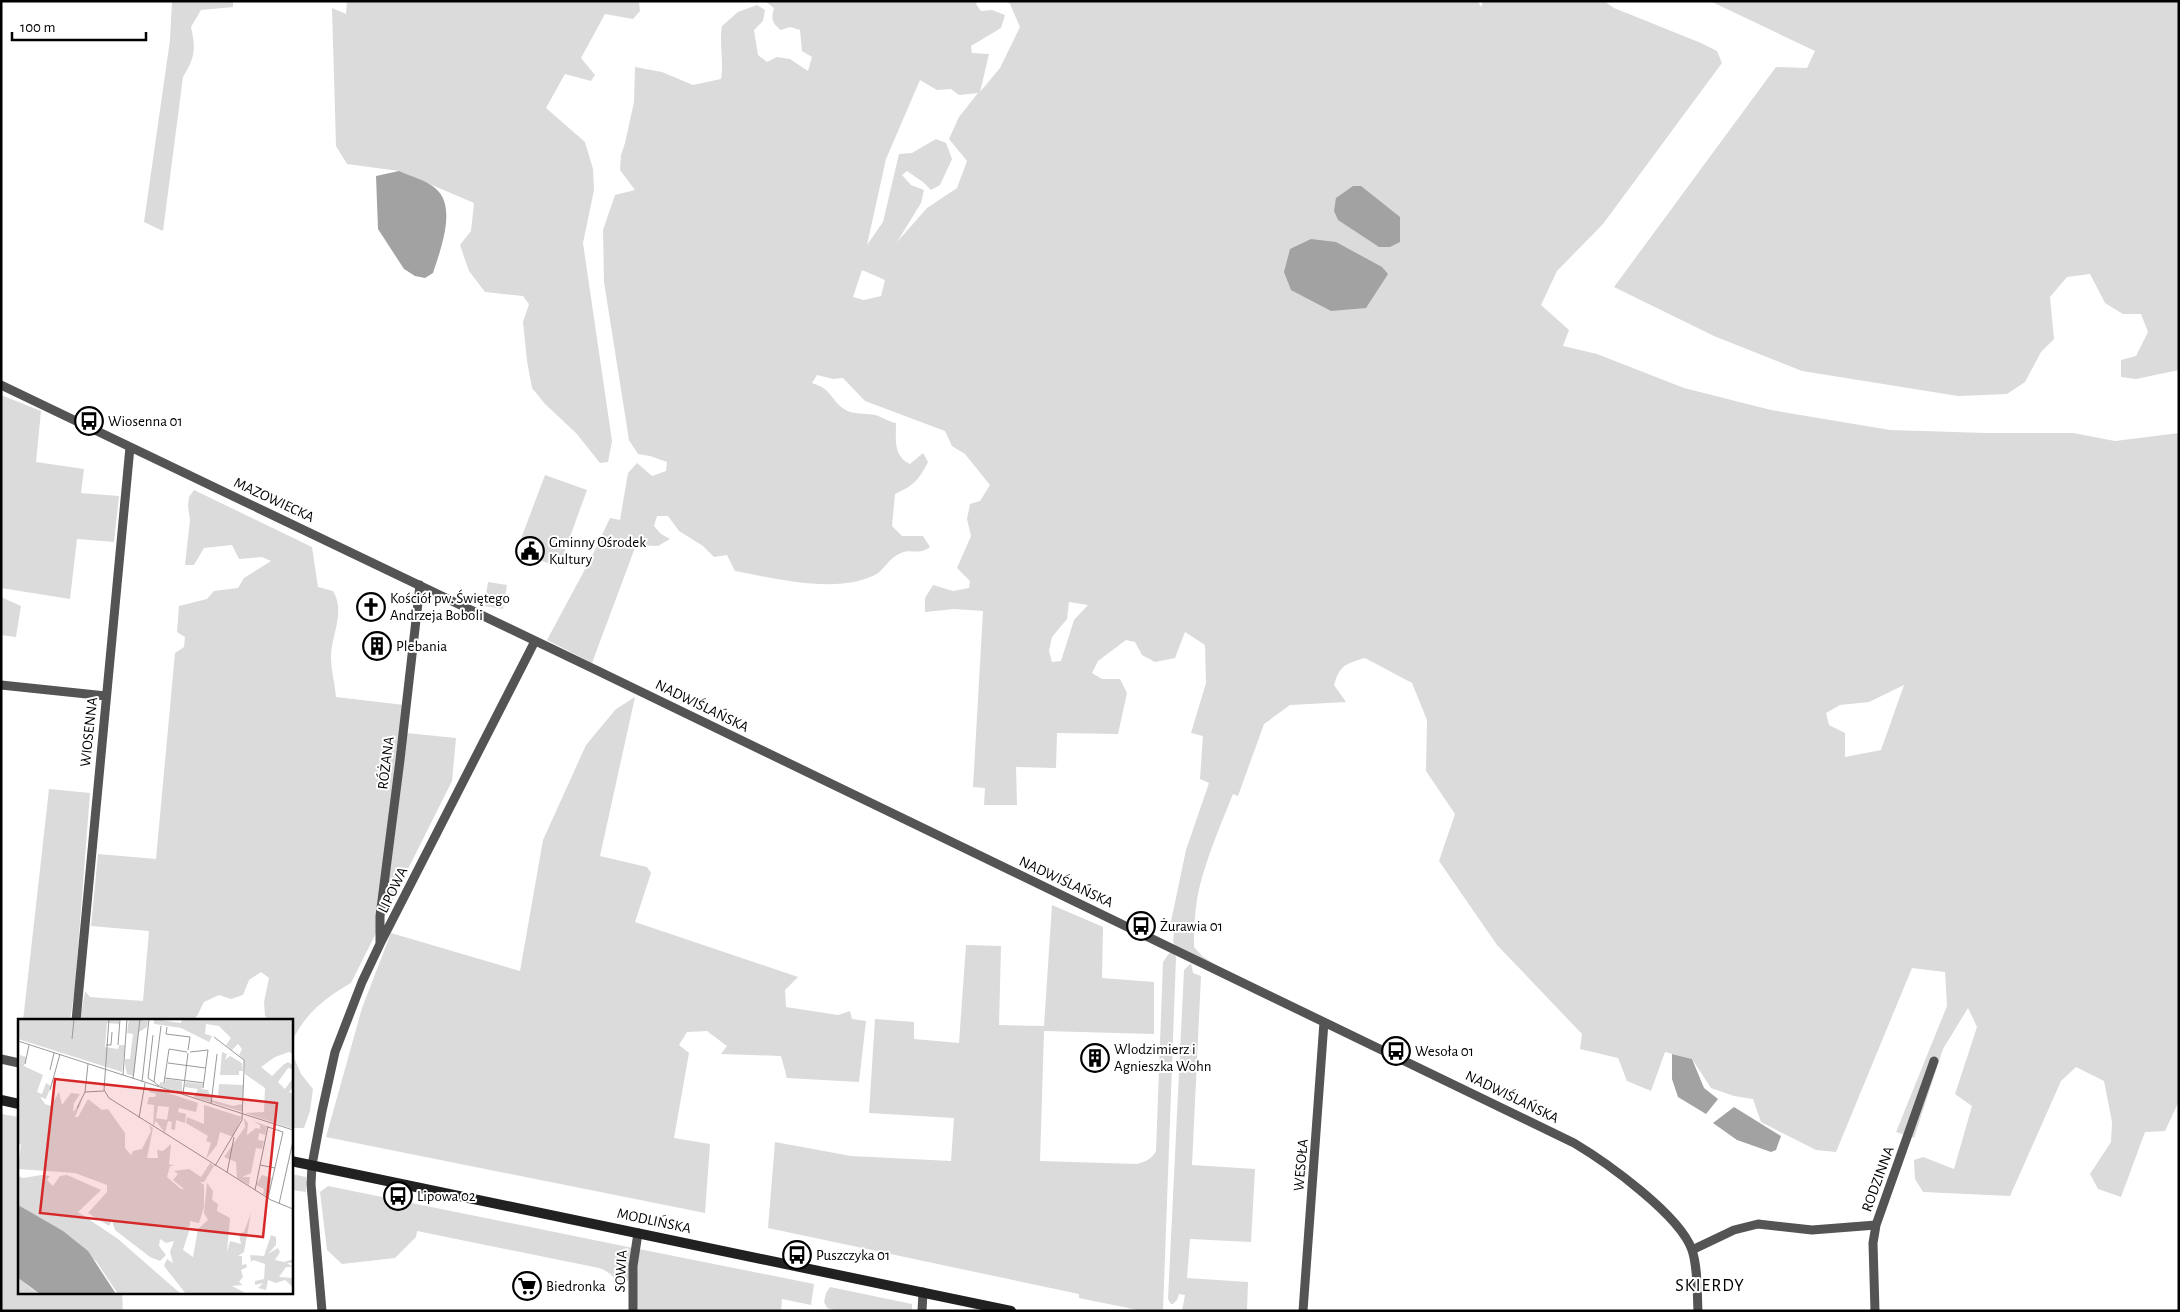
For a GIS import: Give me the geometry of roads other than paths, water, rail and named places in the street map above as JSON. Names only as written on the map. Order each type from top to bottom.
[{"type":"main road","points":[[1,1100],[18,1104]]},
{"type":"main road","name":"MODLIŃSKA","points":[[292,1161],[1011,1311]]},
{"type":"street","name":"MAZOWIECKA","points":[[1,385],[535,641]]},
{"type":"street","name":"WIOSENNA","points":[[76,1019],[130,447]]},
{"type":"street","name":"RÓŻANA","points":[[380,944],[380,916],[420,585]]},
{"type":"street","name":"LIPOWA","points":[[322,1311],[311,1184],[312,1165],[322,1110],[335,1052],[362,982],[380,944],[535,641]]},
{"type":"street","name":"NADWIŚLAŃSKA","points":[[535,641],[1510,1110],[1594,1155],[1673,1221],[1692,1250],[1698,1311]]},
{"type":"street","points":[[1,685],[106,696]]},
{"type":"street","name":"WESOŁA","points":[[1303,1311],[1324,1022]]},
{"type":"street","points":[[1,1059],[18,1063]]},
{"type":"street","name":"RODZINNA","points":[[1875,1311],[1873,1243],[1876,1225],[1934,1062]]},
{"type":"street","points":[[1692,1250],[1734,1230],[1758,1224],[1812,1230],[1876,1225]]},
{"type":"street","name":"SOWIA","points":[[634,1311],[633,1266],[638,1233]]},
{"type":"street","points":[[922,1311],[923,1292]]},
{"type":"place","name":"Wiosenna 01","points":[[89,421]]},
{"type":"place","name":"Gminny Ośrodek Kultury","points":[[530,551]]},
{"type":"place","name":"Kościół pw. Świętego Andrzeja Boboli","points":[[371,607]]},
{"type":"place","name":"Plebania","points":[[377,646]]},
{"type":"place","name":"Żurawia 01","points":[[1141,926]]},
{"type":"place","name":"Wesoła 01","points":[[1396,1051]]},
{"type":"place","name":"Wlodzimierz i Agnieszka Wohn","points":[[1095,1058]]},
{"type":"place","name":"Lipowa 02","points":[[398,1196]]},
{"type":"place","name":"Puszczyka 01","points":[[797,1255]]},
{"type":"place","name":"Biedronka","points":[[527,1286]]},
{"type":"district","name":"SKIERDY","points":[[1710,1286]]}]
